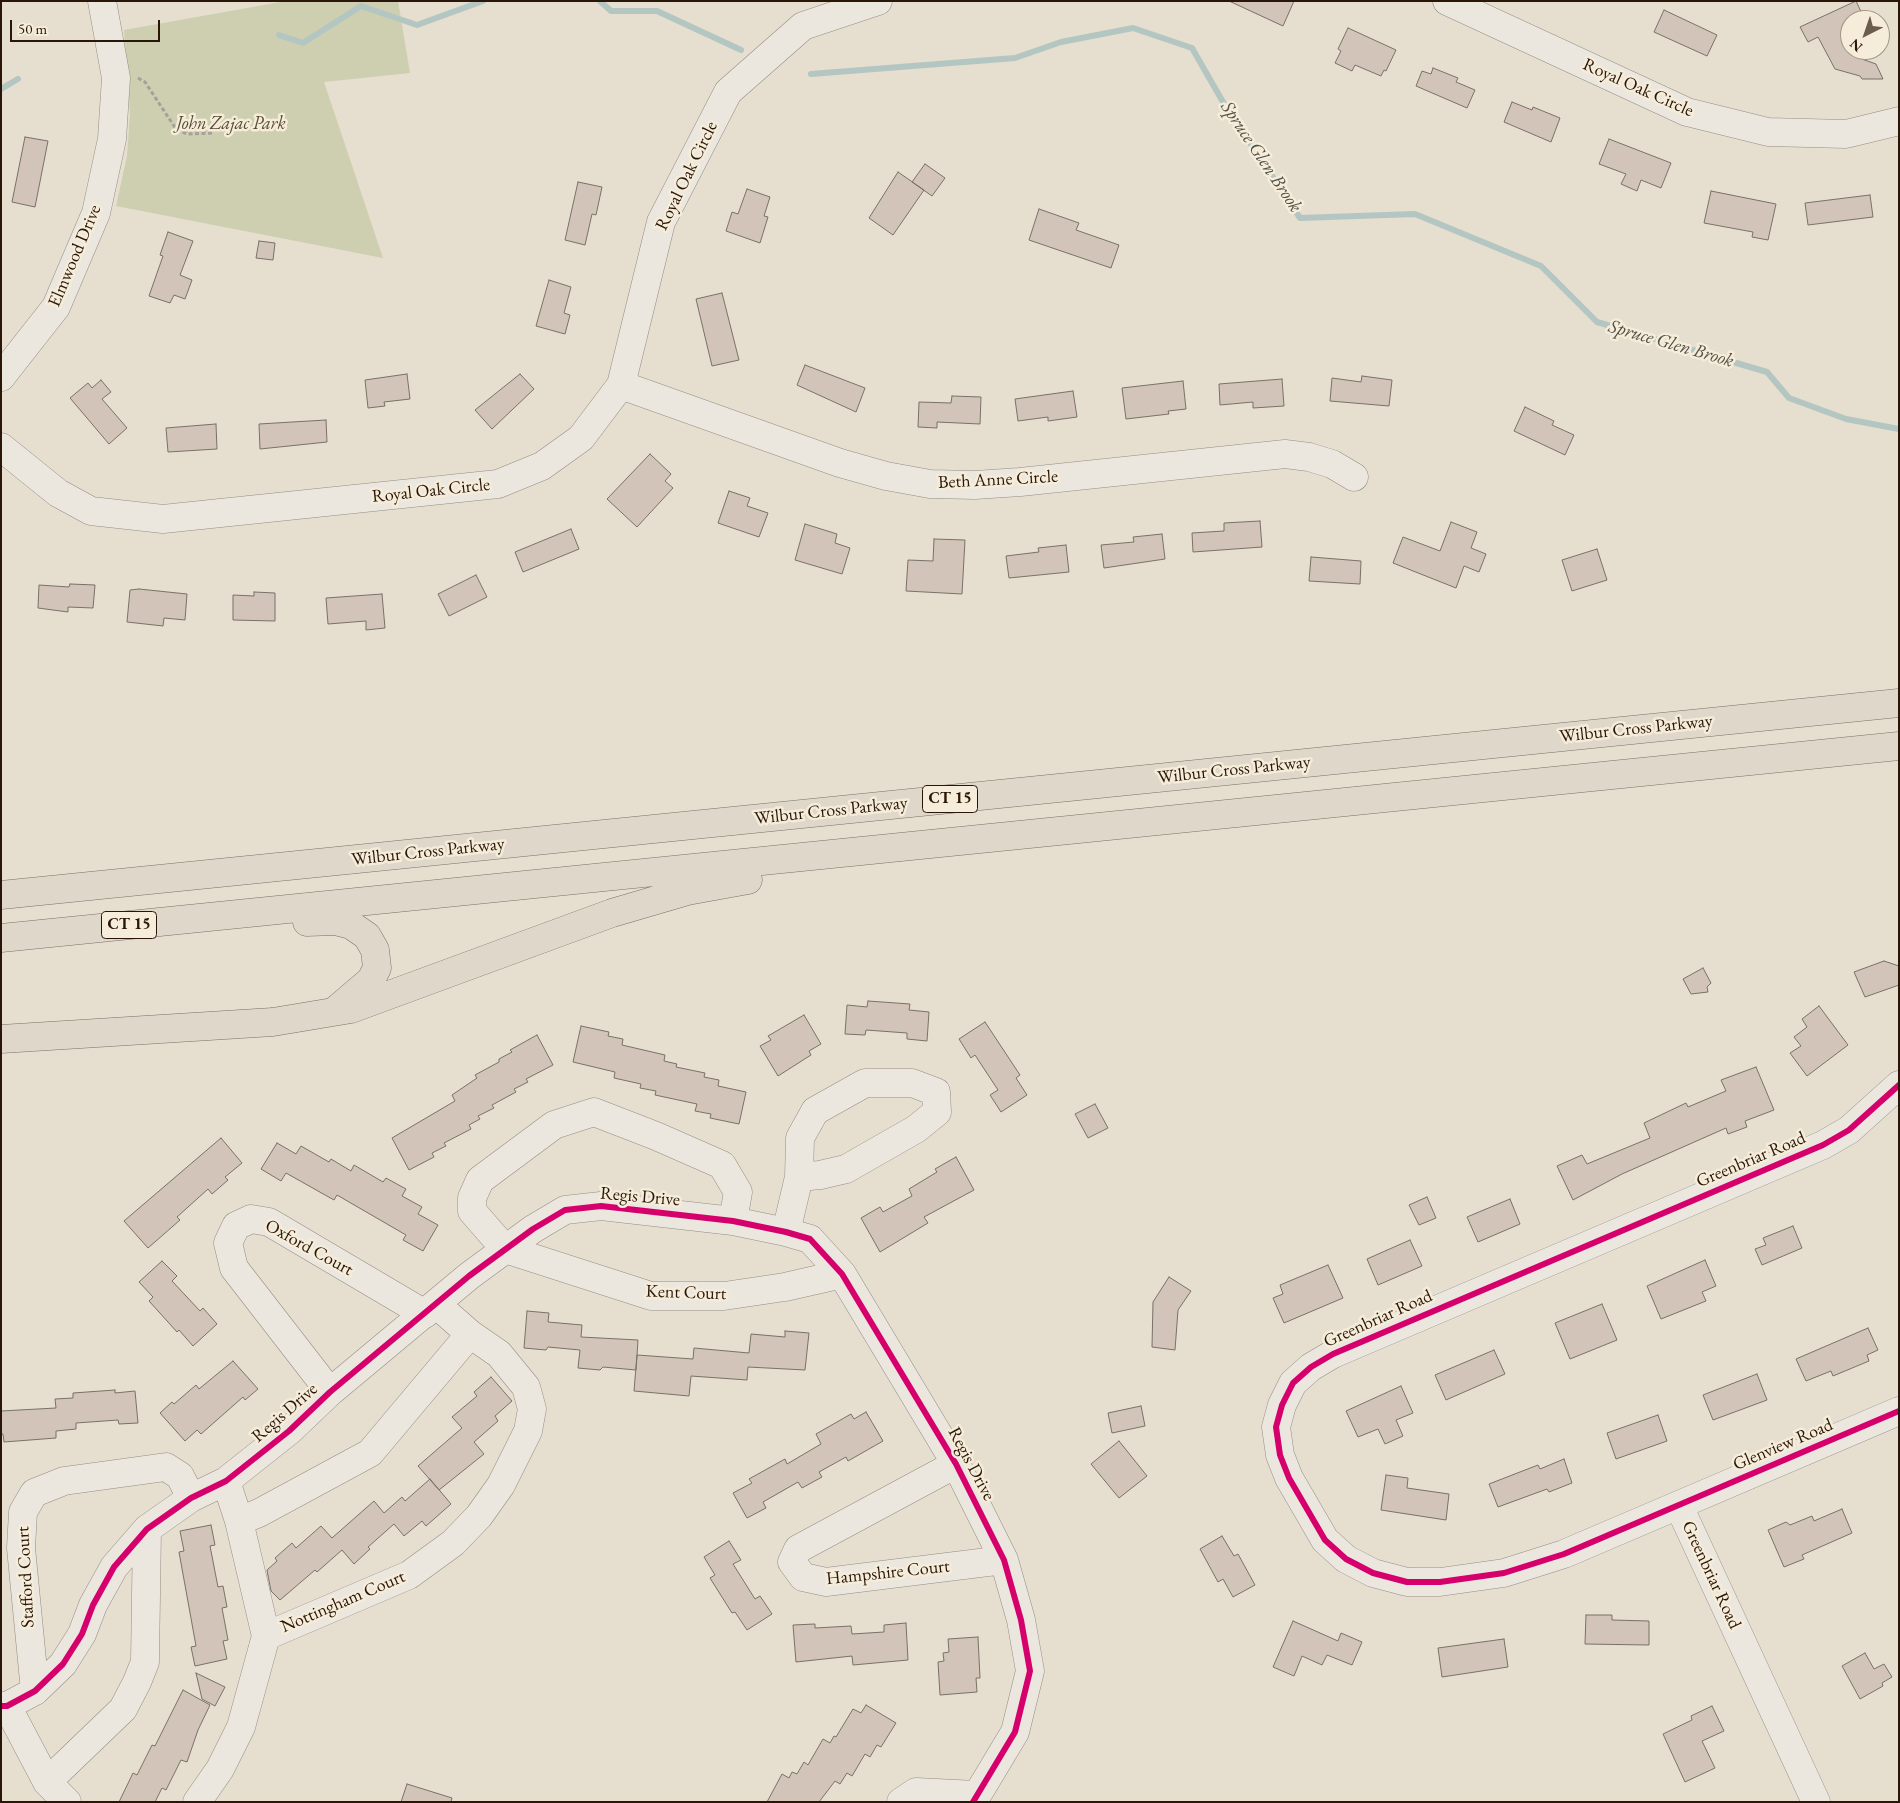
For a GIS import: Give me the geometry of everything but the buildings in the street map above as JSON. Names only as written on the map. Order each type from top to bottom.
[{"type":"highway","name":"Wilbur Cross Parkway","points":[[1,895],[1899,703]]},
{"type":"highway","name":"CT 15","points":[[1,938],[1899,746]]},
{"type":"highway","points":[[1,1040],[273,1022],[363,1006],[577,925],[648,902],[719,884],[813,871],[878,850]]},
{"type":"highway","points":[[236,914],[280,924],[322,921],[343,922],[360,930],[367,936],[375,950],[377,959],[374,974],[366,985],[336,1010]]},
{"type":"street","name":"Elmwood Drive","points":[[1,377],[56,306],[96,213],[112,139],[116,78],[102,1]]},
{"type":"street","name":"Royal Oak Circle","points":[[1,446],[58,493],[91,511],[163,519],[498,484],[542,466],[581,438],[621,385],[661,222],[728,92],[803,26],[878,1]]},
{"type":"street","name":"Royal Oak Circle","points":[[1447,1],[1687,112],[1768,132],[1846,134],[1899,121]]},
{"type":"street","name":"Beth Anne Circle","points":[[621,385],[840,463],[886,476],[930,484],[975,485],[1020,482],[1284,454],[1309,457],[1332,464],[1354,477]]},
{"type":"street","points":[[786,1232],[799,1177],[800,1138],[815,1111],[864,1083],[912,1083],[936,1092],[937,1112],[916,1129],[846,1169],[820,1175],[799,1177]]},
{"type":"street","name":"Greenbriar Road","points":[[1816,1802],[1679,1506],[1564,1554],[1519,1569],[1473,1579],[1407,1582],[1373,1573],[1346,1559],[1325,1540],[1289,1478],[1280,1455],[1276,1427],[1282,1405],[1293,1383],[1311,1367],[1334,1354],[1822,1145],[1848,1130],[1899,1085]]},
{"type":"street","points":[[505,1249],[472,1211],[472,1198],[480,1180],[554,1124],[594,1112],[656,1136],[722,1165],[738,1192],[733,1221]]},
{"type":"street","name":"Regis Drive","points":[[4,1706],[35,1691],[63,1664],[82,1634],[93,1605],[114,1567],[147,1529],[191,1498],[226,1482],[289,1431],[330,1392],[431,1310],[469,1276],[533,1229],[565,1210],[601,1206],[733,1221],[786,1232],[810,1240],[842,1274],[956,1464],[1004,1560],[1020,1620],[1030,1671],[1015,1732],[974,1798]]},
{"type":"street","name":"Oxford Court","points":[[330,1392],[234,1268],[228,1243],[236,1226],[251,1219],[269,1222],[431,1310]]},
{"type":"street","name":"Kent Court","points":[[505,1249],[651,1296],[724,1296],[785,1287],[842,1274]]},
{"type":"street","name":"Nottingham Court","points":[[266,1636],[409,1576],[453,1543],[479,1516],[501,1485],[528,1431],[532,1409],[526,1387],[499,1354],[431,1310]]},
{"type":"street","points":[[239,1521],[259,1513],[370,1453],[470,1334]]},
{"type":"street","name":"Glenview Road","points":[[1679,1506],[1899,1412]]},
{"type":"street","name":"Hampshire Court","points":[[956,1464],[798,1549],[792,1562],[804,1577],[826,1582],[1004,1560]]},
{"type":"street","name":"Stafford Court","points":[[35,1691],[21,1548],[23,1512],[34,1493],[64,1481],[166,1467],[180,1476],[191,1498]]},
{"type":"street","points":[[197,1802],[220,1769],[241,1727],[266,1636],[239,1521],[226,1482]]},
{"type":"street","points":[[47,1782],[123,1709],[138,1682],[145,1662],[147,1529]]},
{"type":"street","points":[[4,1706],[47,1782],[67,1802]]},
{"type":"street","points":[[902,1802],[916,1792],[974,1798]]},
{"type":"path","points":[[116,78],[137,77],[145,82],[176,128],[187,134],[212,133]]},
{"type":"green space","name":"John Zajac Park","points":[[286,1],[398,1],[410,73],[324,82],[383,258],[116,206],[127,156],[130,113],[124,30]]},
{"type":"waterway","name":"Spruce Glen Brook","points":[[279,35],[303,43],[361,6],[417,25],[483,1]]},
{"type":"waterway","name":"Spruce Glen Brook","points":[[600,1],[611,11],[657,11],[741,50]]},
{"type":"waterway","name":"Spruce Glen Brook","points":[[811,74],[1015,58],[1061,42],[1133,28],[1192,48],[1223,102],[1300,218],[1415,214],[1541,266],[1597,322],[1767,372],[1789,398],[1846,419],[1899,429]]},
{"type":"waterway","name":"Spruce Glen Brook","points":[[1,89],[18,79]]},
{"type":"cycle path","points":[[1899,1085],[1849,1130],[1823,1145],[1333,1354],[1311,1367],[1293,1383],[1282,1405],[1276,1427],[1280,1455],[1289,1478],[1325,1540],[1346,1559],[1373,1573],[1407,1582],[1440,1582],[1504,1573],[1564,1554],[1899,1411]]},
{"type":"cycle path","points":[[1,1706],[7,1706],[35,1691],[63,1664],[82,1634],[93,1605],[114,1567],[147,1529],[191,1498],[226,1481],[289,1431],[330,1392],[469,1276],[533,1229],[565,1210],[601,1206],[733,1221],[786,1232],[810,1239],[842,1274],[956,1464],[1004,1560],[1021,1620],[1030,1671],[1015,1732],[973,1802]]}]
